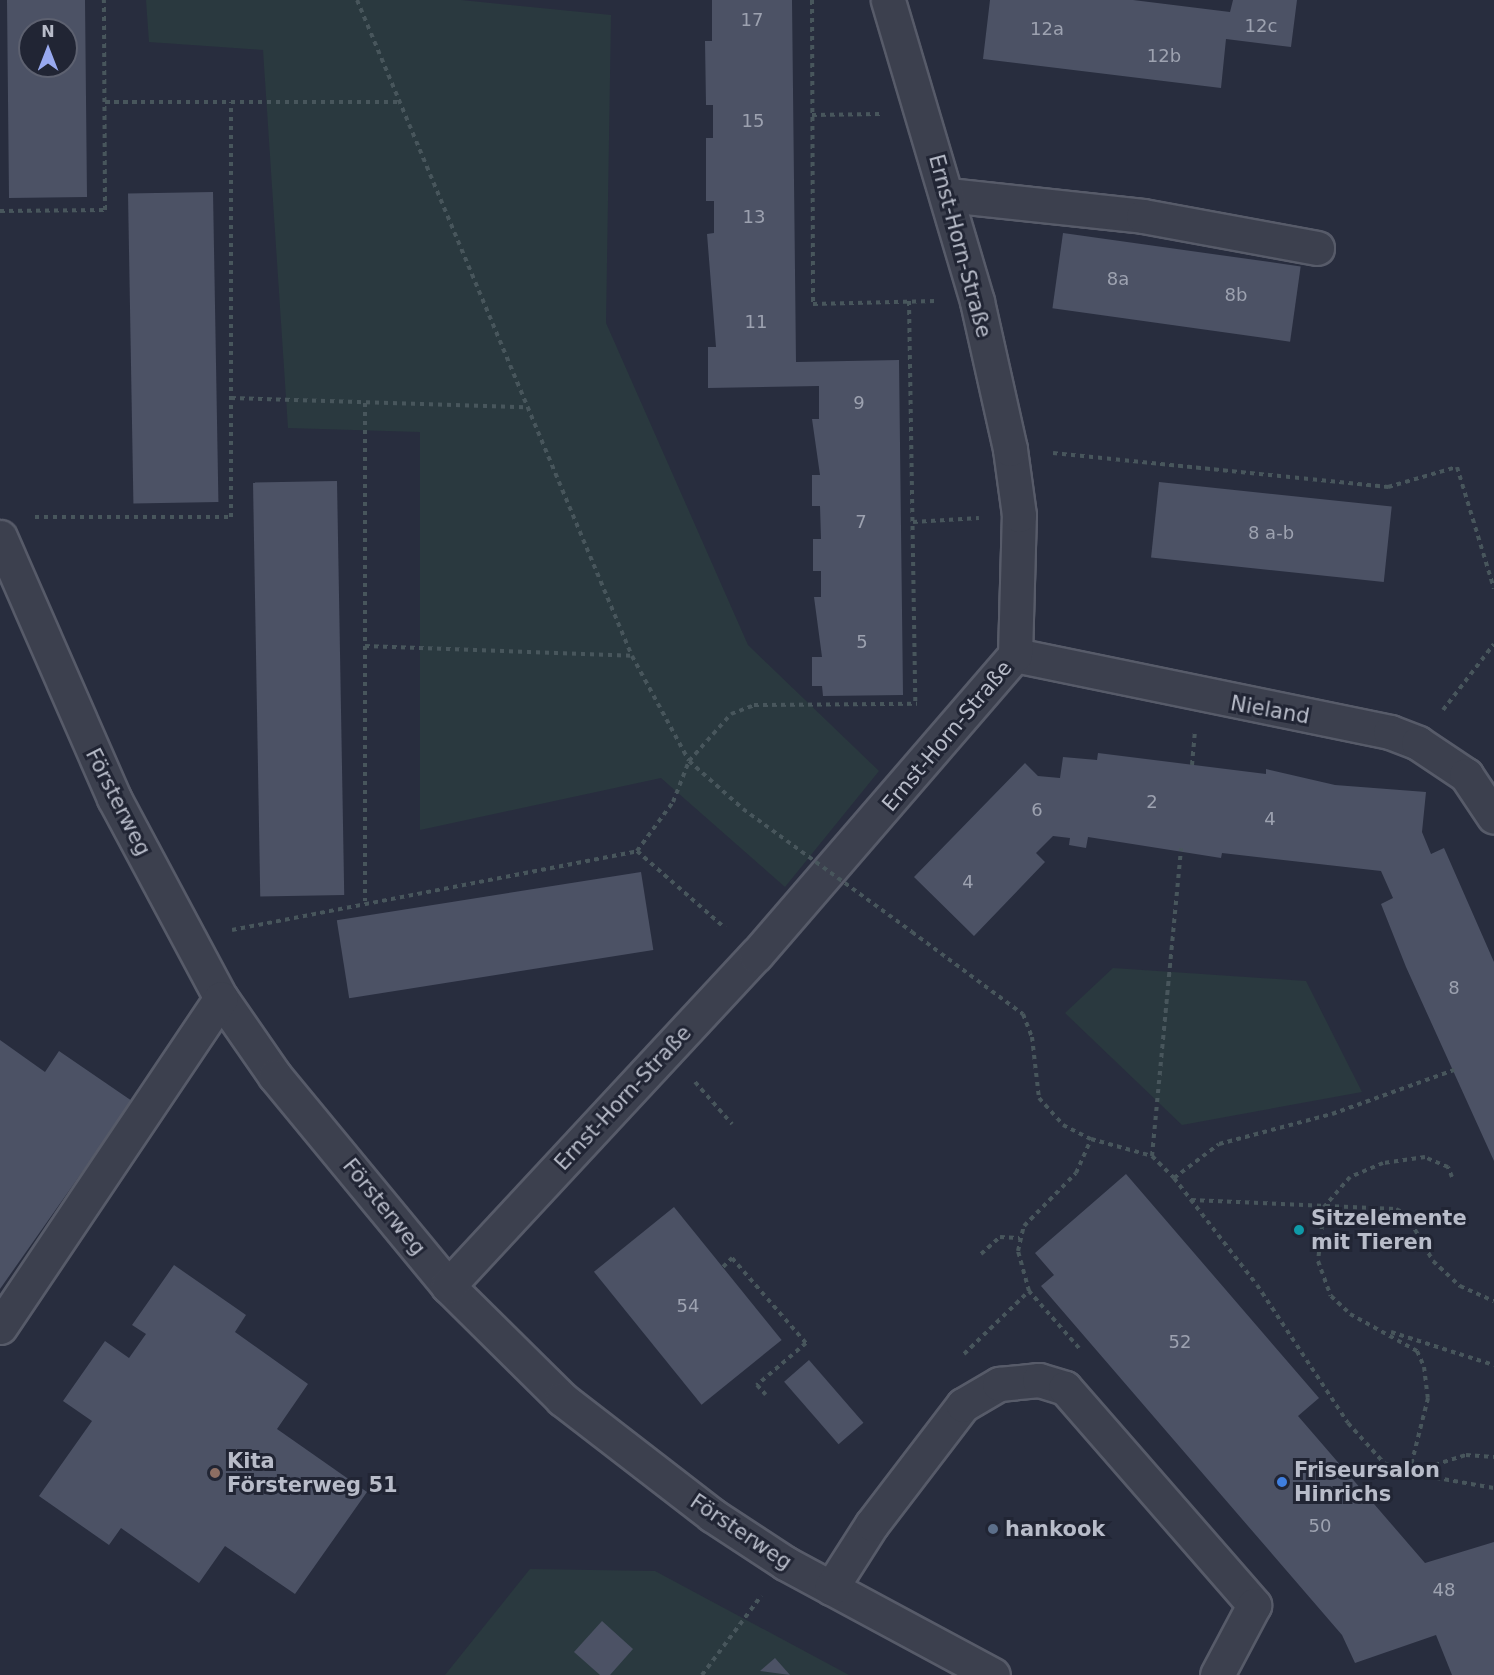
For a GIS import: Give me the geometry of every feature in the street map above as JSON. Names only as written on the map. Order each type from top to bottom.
[{"type":"street","name":"Ernst-Horn-Straße","points":[[448,1286],[756,955],[1015,656],[1019,515],[1010,448],[977,301],[948,195],[888,0]]},
{"type":"street","points":[[948,195],[1143,216],[1317,248]]},
{"type":"street","name":"Försterweg","points":[[12,527],[87,740],[221,998],[275,1076],[448,1286],[562,1399],[712,1515],[785,1563],[993,1675]]},
{"type":"street","name":"Nieland","points":[[1015,656],[1418,743],[1466,775],[1494,817]]},
{"type":"street","points":[[0,1327],[221,998]]},
{"type":"street","points":[[831,1588],[872,1524],[963,1405],[999,1384],[1039,1380],[1065,1388],[1254,1605],[1217,1675]]},
{"type":"path","points":[[0,211],[105,210],[104,0]]},
{"type":"path","points":[[357,0],[525,407],[632,656],[689,761],[743,809],[1023,1014],[1039,1098],[1063,1125],[1091,1139],[1152,1156],[1174,1178],[1257,1285],[1348,1423],[1384,1463],[1409,1473],[1494,1488]]},
{"type":"path","points":[[812,0],[813,304],[977,301]]},
{"type":"path","points":[[105,102],[401,102]]},
{"type":"path","points":[[12,527],[231,517],[231,102]]},
{"type":"path","points":[[812,115],[923,114]]},
{"type":"path","points":[[909,302],[915,704]]},
{"type":"path","points":[[231,398],[525,407]]},
{"type":"path","points":[[365,403],[365,901]]},
{"type":"path","points":[[1010,448],[1388,488],[1457,467],[1494,589]]},
{"type":"path","points":[[913,522],[1019,515]]},
{"type":"path","points":[[365,646],[632,656]]},
{"type":"path","points":[[1418,743],[1493,647]]},
{"type":"path","points":[[190,939],[365,901],[636,851],[673,802],[689,761],[730,714],[754,705],[902,703]]},
{"type":"path","points":[[1152,1156],[1181,848]]},
{"type":"path","points":[[636,851],[756,955]]},
{"type":"path","points":[[667,1050],[732,1124]]},
{"type":"path","points":[[1174,1178],[1219,1144],[1332,1114],[1454,1070]]},
{"type":"path","points":[[1083,1353],[1029,1291],[1019,1238],[1032,1215],[1076,1173],[1091,1139]]},
{"type":"path","points":[[1452,1177],[1448,1167],[1425,1157],[1383,1163],[1350,1177],[1324,1207],[1318,1261],[1331,1296],[1350,1314],[1387,1331],[1494,1365]]},
{"type":"path","points":[[1190,1200],[1396,1209],[1406,1214],[1433,1262],[1460,1286],[1494,1301]]},
{"type":"path","points":[[981,1254],[1000,1237],[1019,1238]]},
{"type":"path","points":[[723,1267],[732,1258],[806,1343],[757,1385],[766,1395]]},
{"type":"path","points":[[1387,1331],[1417,1351],[1425,1367],[1428,1398],[1409,1473]]},
{"type":"path","points":[[1409,1473],[1466,1455],[1494,1457]]},
{"type":"path","points":[[702,1675],[785,1563]]},
{"type":"shaded area","points":[[146,0],[461,0],[611,15],[606,323],[748,645],[879,771],[785,887],[661,778],[420,830],[420,432],[288,428],[263,50],[149,42]]},
{"type":"shaded area","points":[[1113,968],[1306,981],[1362,1092],[1182,1125],[1065,1013]]},
{"type":"shaded area","points":[[530,1569],[655,1571],[849,1675],[445,1675]]},
{"type":"building","points":[[7,0],[85,0],[87,197],[9,198]]},
{"type":"building","points":[[712,0],[792,0],[796,362],[899,360],[903,695],[823,696],[822,686],[812,686],[812,657],[822,657],[814,597],[821,597],[821,571],[813,571],[813,539],[821,539],[820,506],[812,506],[812,475],[820,475],[812,419],[819,419],[819,386],[708,388],[708,347],[716,347],[707,234],[714,233],[714,201],[706,201],[706,138],[713,138],[713,105],[706,105],[705,41],[712,41]]},
{"type":"building","points":[[990,0],[1133,0],[1230,12],[1233,0],[1297,0],[1291,47],[1226,39],[1221,88],[983,59]]},
{"type":"building","points":[[213,192],[218,502],[133,503],[128,193]]},
{"type":"building","points":[[1063,233],[1301,266],[1290,342],[1052,308]]},
{"type":"building","points":[[337,481],[344,895],[260,896],[253,482]]},
{"type":"building","points":[[1159,482],[1392,506],[1384,582],[1151,558]]},
{"type":"building","points":[[1098,753],[1266,774],[1266,769],[1335,785],[1426,792],[1422,832],[1431,854],[1444,848],[1494,962],[1494,1161],[1406,967],[1381,904],[1393,898],[1381,871],[1222,853],[1221,858],[1088,837],[1086,848],[1069,845],[1070,838],[1053,836],[1036,853],[1045,862],[974,936],[914,877],[1025,763],[1038,776],[1060,778],[1063,757],[1097,760]]},
{"type":"building","points":[[641,872],[653,950],[349,998],[337,920]]},
{"type":"building","points":[[0,1040],[45,1072],[59,1051],[132,1101],[0,1289]]},
{"type":"building","points":[[1126,1174],[1319,1398],[1298,1416],[1425,1563],[1494,1542],[1494,1675],[1452,1675],[1436,1635],[1355,1663],[1342,1635],[1041,1286],[1054,1275],[1035,1253]]},
{"type":"building","points":[[674,1207],[782,1340],[702,1405],[594,1272]]},
{"type":"building","points":[[174,1265],[246,1315],[235,1332],[308,1384],[277,1429],[367,1492],[295,1594],[225,1546],[199,1583],[121,1528],[109,1545],[39,1496],[92,1421],[63,1401],[105,1341],[129,1358],[146,1334],[132,1325]]},
{"type":"building","points":[[809,1360],[863,1423],[839,1444],[784,1382]]},
{"type":"building","points":[[602,1621],[633,1649],[610,1675],[600,1675],[574,1652]]},
{"type":"building","points":[[775,1658],[790,1675],[760,1671]]},
{"type":"place","name":"Sitzelemente mit Tieren","points":[[1299,1230]]},
{"type":"place","name":"Kita Försterweg 51","points":[[215,1473]]},
{"type":"place","name":"Friseursalon Hinrichs","points":[[1282,1482]]},
{"type":"place","name":"hankook","points":[[993,1529]]}]
